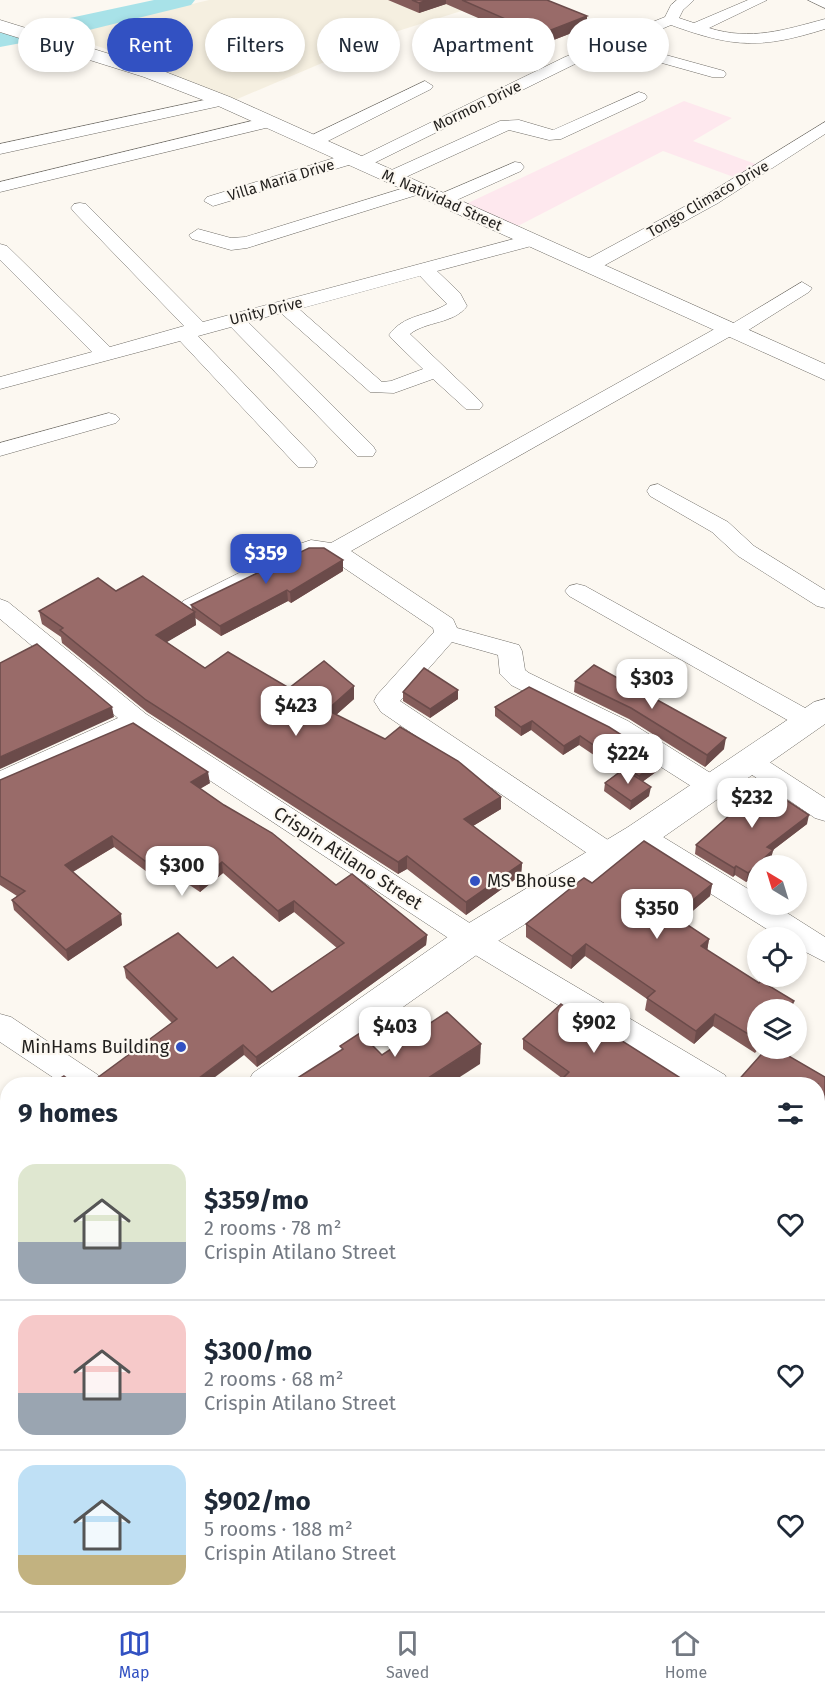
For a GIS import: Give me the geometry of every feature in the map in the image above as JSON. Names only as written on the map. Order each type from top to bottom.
[{"type":"street","name":"Mormon Drive","points":[[671,20],[676,8],[687,0]]},
{"type":"street","points":[[694,29],[760,0]]},
{"type":"street","points":[[815,0],[825,4]]},
{"type":"street","points":[[671,20],[734,41],[756,42],[771,40],[825,24]]},
{"type":"street","name":"M. Natividad Street","points":[[0,26],[151,73],[223,101],[825,373]]},
{"type":"street","points":[[669,60],[718,74]]},
{"type":"street","name":"Mormon Drive","points":[[355,161],[567,62]]},
{"type":"street","points":[[312,142],[425,86]]},
{"type":"street","points":[[391,177],[506,125],[522,125],[544,134],[555,135],[639,97]]},
{"type":"street","points":[[0,149],[223,101]]},
{"type":"street","points":[[0,187],[268,122]]},
{"type":"street","name":"Tongo Climaco Drive","points":[[589,266],[712,199],[825,128]]},
{"type":"street","name":"Villa Maria Drive","points":[[213,201],[355,161]]},
{"type":"street","points":[[444,199],[515,167]]},
{"type":"street","points":[[198,235],[231,244],[247,242],[417,189]]},
{"type":"street","points":[[80,208],[306,462]]},
{"type":"street","name":"Unity Drive","points":[[0,382],[532,240]]},
{"type":"street","points":[[2,254],[106,354]]},
{"type":"street","points":[[425,270],[453,297],[457,306],[441,316],[405,327],[399,335],[473,405]]},
{"type":"street","points":[[335,551],[460,479],[621,394],[802,288]]},
{"type":"street","points":[[285,306],[377,388],[394,387],[435,371]]},
{"type":"street","points":[[234,319],[365,450]]},
{"type":"street","points":[[0,450],[109,419]]},
{"type":"street","points":[[658,490],[720,527],[746,551],[825,601]]},
{"type":"street","points":[[191,606],[311,547],[335,551],[444,624],[447,633]]},
{"type":"street","points":[[276,1077],[472,939],[640,836],[816,715],[577,591]]},
{"type":"street","name":"Crispin Atilano Street","points":[[6,619],[137,720],[472,939],[702,1077]]},
{"type":"street","points":[[447,633],[503,647],[510,651],[513,674],[520,680],[615,726],[670,757],[711,786]]},
{"type":"street","points":[[447,633],[390,695],[387,701],[390,706],[610,855]]},
{"type":"street","points":[[0,782],[137,720]]},
{"type":"street","points":[[748,760],[825,811]]},
{"type":"street","points":[[640,836],[825,951]]},
{"type":"street","points":[[0,1026],[76,1077]]},
{"type":"shaded area","points":[[209,0],[496,0],[439,18],[412,18],[412,27],[400,30],[400,18],[317,18],[317,65],[305,70],[305,18],[205,18],[205,72],[301,72],[235,100],[167,72],[193,72],[193,18],[134,18]]},
{"type":"shaded area","points":[[107,24],[107,49],[95,45],[95,27]]},
{"type":"shaded area","points":[[684,101],[732,118],[693,141],[761,166],[739,179],[663,151],[516,227],[466,204]]},
{"type":"building","points":[[462,0],[547,0],[587,16],[567,18],[567,24],[555,28],[555,18],[503,18]]},
{"type":"building","points":[[309,548],[324,548],[343,560],[290,592],[287,590],[220,626],[191,605]]},
{"type":"building","points":[[143,576],[195,612],[156,635],[205,668],[228,652],[289,688],[324,661],[354,686],[327,710],[385,739],[400,727],[458,761],[501,797],[464,819],[522,863],[466,902],[407,856],[398,862],[146,700],[60,630],[63,628],[39,611],[98,578],[116,591]]},
{"type":"building","points":[[37,644],[112,707],[0,757],[0,663]]},
{"type":"building","points":[[594,665],[726,738],[707,755],[631,708],[575,681]]},
{"type":"building","points":[[424,668],[458,690],[430,709],[403,692]]},
{"type":"building","points":[[529,687],[609,727],[661,760],[639,776],[580,736],[564,746],[532,721],[521,727],[495,707]]},
{"type":"building","points":[[133,723],[208,772],[191,782],[224,805],[272,833],[336,885],[352,874],[427,935],[256,1057],[243,1045],[200,1077],[98,1077],[177,1019],[124,967],[178,933],[217,968],[233,957],[272,992],[344,943],[294,901],[278,911],[222,862],[199,881],[157,853],[145,861],[112,836],[65,865],[121,914],[66,950],[12,900],[25,891],[0,876],[0,780]]},
{"type":"building","points":[[624,769],[651,787],[631,801],[605,783]]},
{"type":"building","points":[[762,784],[809,815],[767,847],[773,850],[768,855],[747,855],[747,872],[736,866],[734,868],[696,845],[739,807],[736,804]]},
{"type":"building","points":[[644,841],[712,884],[674,916],[709,939],[701,946],[747,975],[747,987],[771,987],[791,999],[747,999],[747,1033],[715,1014],[696,1031],[647,998],[655,991],[586,944],[572,956],[526,924],[584,878],[592,883]]},
{"type":"building","points":[[561,1004],[614,1040],[616,1037],[679,1077],[564,1077],[569,1072],[523,1039]]},
{"type":"building","points":[[447,1012],[481,1044],[430,1077],[299,1077],[343,1049],[340,1046],[360,1033],[382,1055]]},
{"type":"building","points":[[757,1059],[794,1059],[825,1077],[741,1077]]},
{"type":"waterway","points":[[0,40],[85,24],[183,0]]},
{"type":"place","name":"MS Bhouse","points":[[475,881]]},
{"type":"place","name":"MinHams Building","points":[[181,1047]]}]
